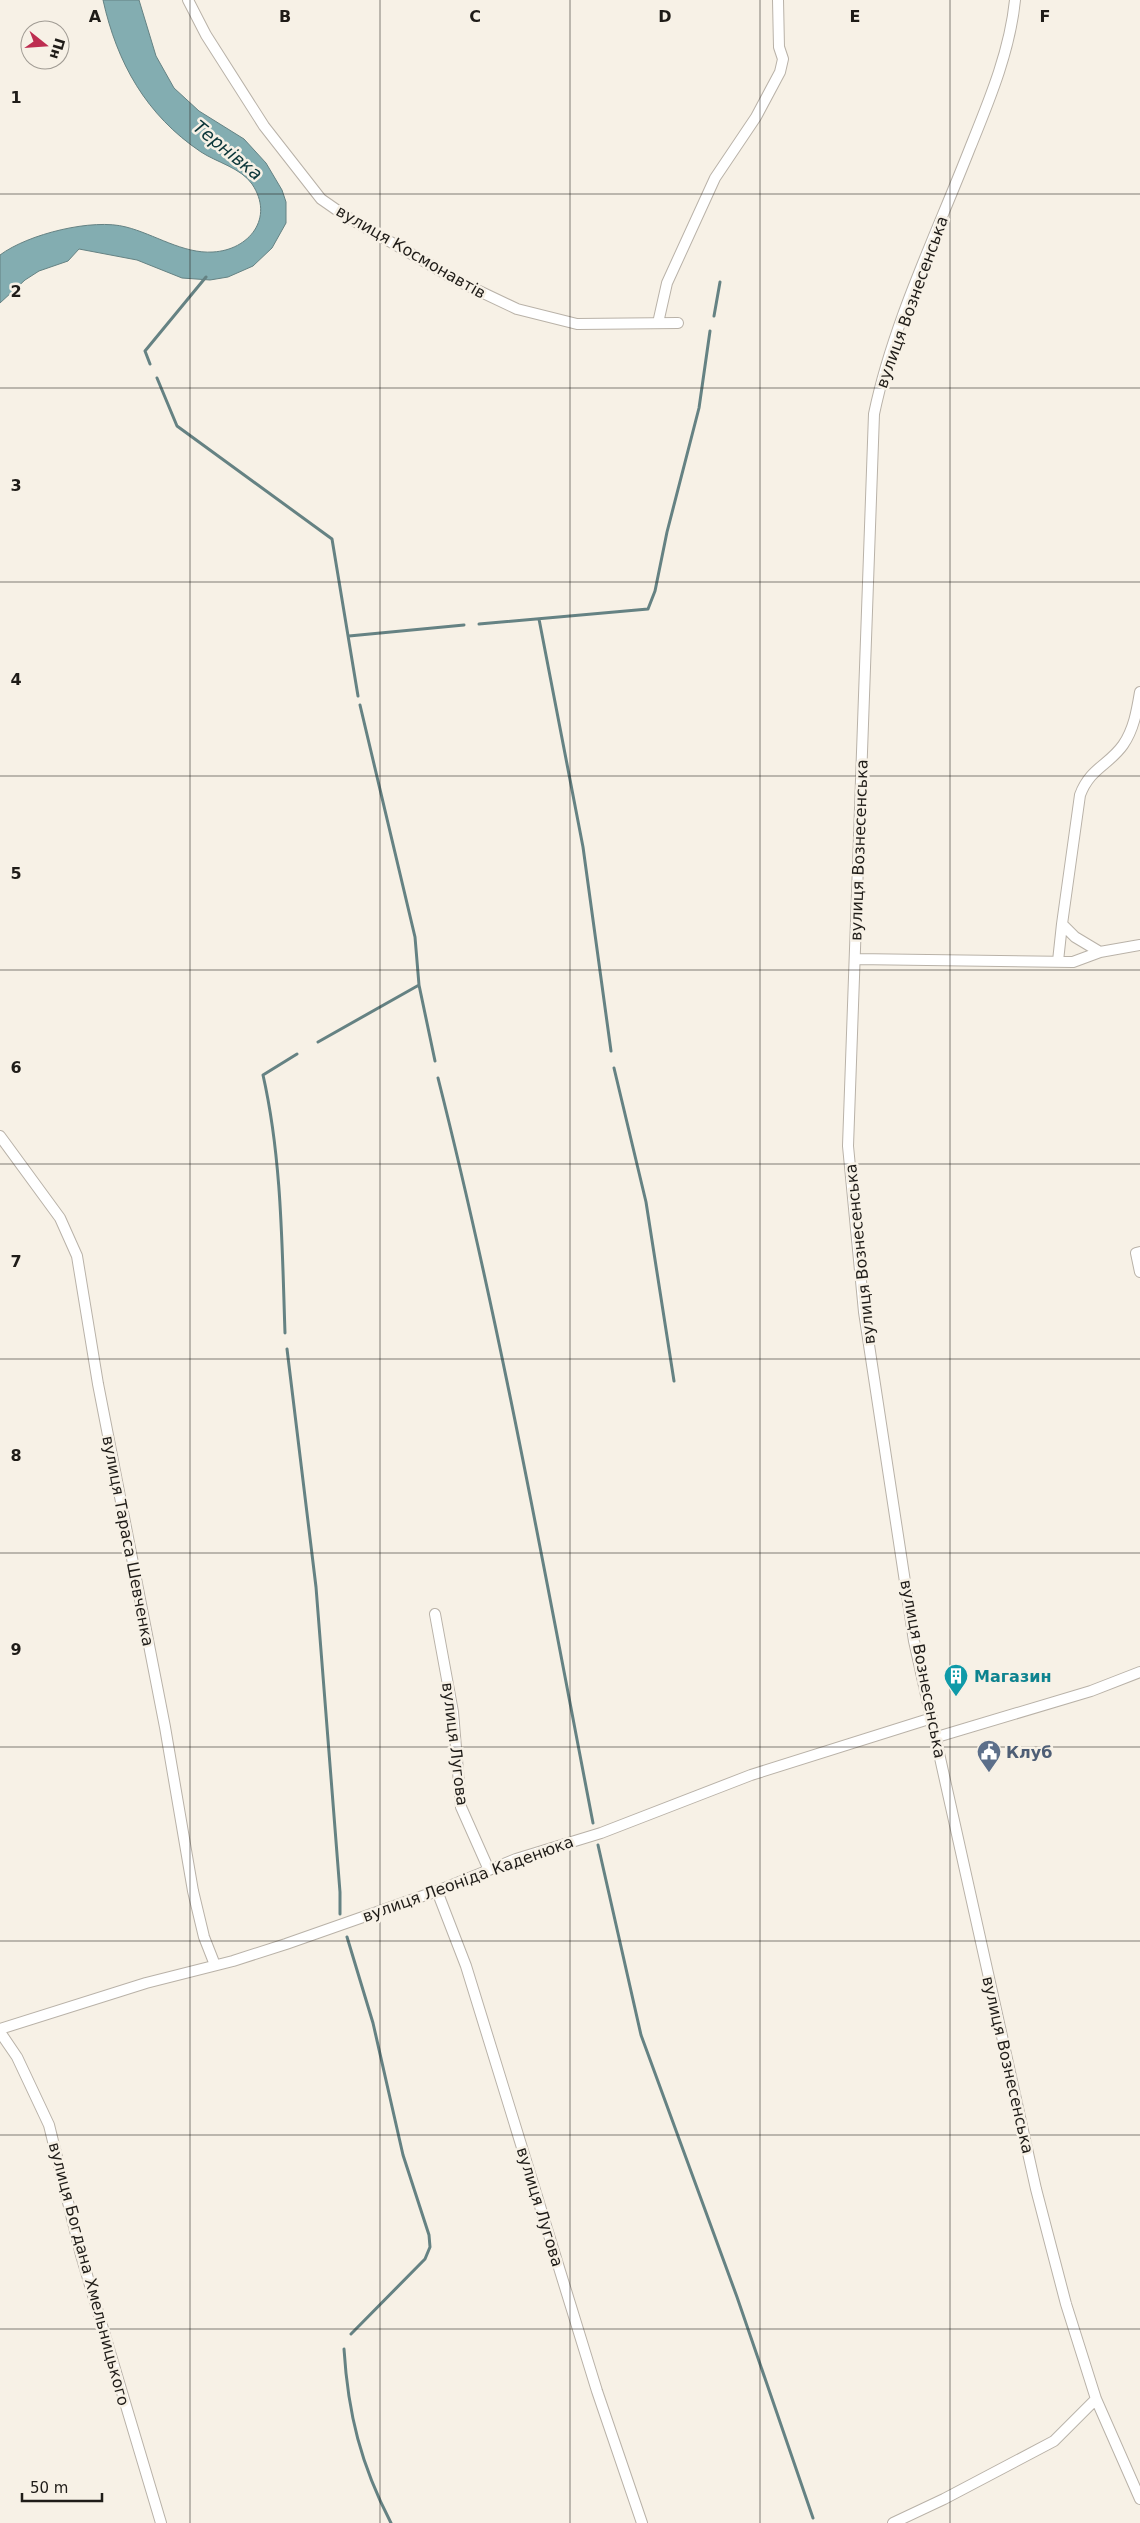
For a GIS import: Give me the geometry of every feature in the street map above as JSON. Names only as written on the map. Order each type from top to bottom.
[{"type":"street","name":"вулиця Космонавтів","points":[[188,0],[206,35],[264,126],[321,198],[344,216],[458,281],[516,309],[577,324],[678,323]]},
{"type":"street","points":[[658,323],[667,284],[715,178],[756,117],[780,72],[783,59],[779,47],[778,0]]},
{"type":"street","name":"вулиця Вознесенська","points":[[1015,0],[997,79],[897,332],[882,378],[874,414],[848,1146],[864,1312],[912,1631],[1036,2189],[1066,2304],[1096,2399],[1140,2498]]},
{"type":"street","points":[[1058,961],[1080,795],[1092,773],[1124,744],[1134,720],[1140,692]]},
{"type":"street","points":[[1062,924],[1075,937],[1100,952]]},
{"type":"street","points":[[855,958],[1073,962],[1100,952],[1140,944]]},
{"type":"street","name":"вулиця Тараса Шевченка","points":[[0,1136],[60,1218],[77,1256],[98,1384],[166,1727],[193,1891],[204,1937],[215,1965]]},
{"type":"street","points":[[1140,1252],[1136,1253],[1140,1272]]},
{"type":"street","name":"вулиця Лугова","points":[[435,1614],[453,1712],[461,1807],[489,1870]]},
{"type":"street","points":[[937,1737],[1091,1691],[1140,1672]]},
{"type":"street","name":"вулиця Леоніда Каденюка","points":[[0,2031],[146,1983],[286,1944],[436,1891],[489,1870],[601,1832],[751,1775],[932,1718]]},
{"type":"street","name":"вулиця Лугова","points":[[436,1891],[466,1966],[594,2381],[642,2523]]},
{"type":"street","name":"вулиця Богдана Хмельницького","points":[[0,2031],[16,2057],[49,2126],[81,2255],[160,2523]]},
{"type":"street","points":[[893,2523],[944,2499],[1054,2440],[1096,2399]]},
{"type":"water","name":"Тернівка","points":[[103,0],[139,0],[156,56],[174,88],[199,111],[244,139],[266,163],[282,190],[286,202],[286,223],[272,248],[253,266],[228,277],[210,280],[182,278],[137,260],[79,249],[68,261],[39,271],[25,280],[0,303],[0,255],[27,240],[79,226],[112,225],[137,230],[191,250],[213,252],[226,250],[247,239],[255,230],[259,220],[261,209],[258,197],[247,178],[235,169],[201,152],[164,122],[137,86],[116,45]]},
{"type":"waterway","points":[[150,364],[145,351],[206,277]]},
{"type":"waterway","points":[[714,316],[720,282]]},
{"type":"waterway","points":[[479,624],[648,609],[655,591],[667,532],[699,408],[710,331]]},
{"type":"waterway","points":[[157,378],[177,426],[332,539],[358,696]]},
{"type":"waterway","points":[[539,619],[583,847],[611,1051]]},
{"type":"waterway","points":[[349,636],[464,625]]},
{"type":"waterway","points":[[360,705],[415,937],[419,985],[435,1061]]},
{"type":"waterway","points":[[318,1042],[419,985]]},
{"type":"waterway","points":[[285,1333],[278,1171],[263,1075],[297,1054]]},
{"type":"waterway","points":[[614,1068],[646,1202],[674,1381]]},
{"type":"waterway","points":[[438,1078],[502,1356],[593,1823]]},
{"type":"waterway","points":[[287,1349],[316,1587],[340,1892],[340,1914]]},
{"type":"waterway","points":[[598,1845],[641,2035],[737,2297],[813,2518]]},
{"type":"waterway","points":[[347,1937],[373,2023],[403,2155],[429,2235],[430,2247],[425,2259],[351,2334]]},
{"type":"waterway","points":[[344,2349],[349,2395],[358,2439],[364,2460],[391,2523]]},
{"type":"place","name":"Магазин","points":[[956,1697]]},
{"type":"place","name":"Клуб","points":[[989,1773]]}]
